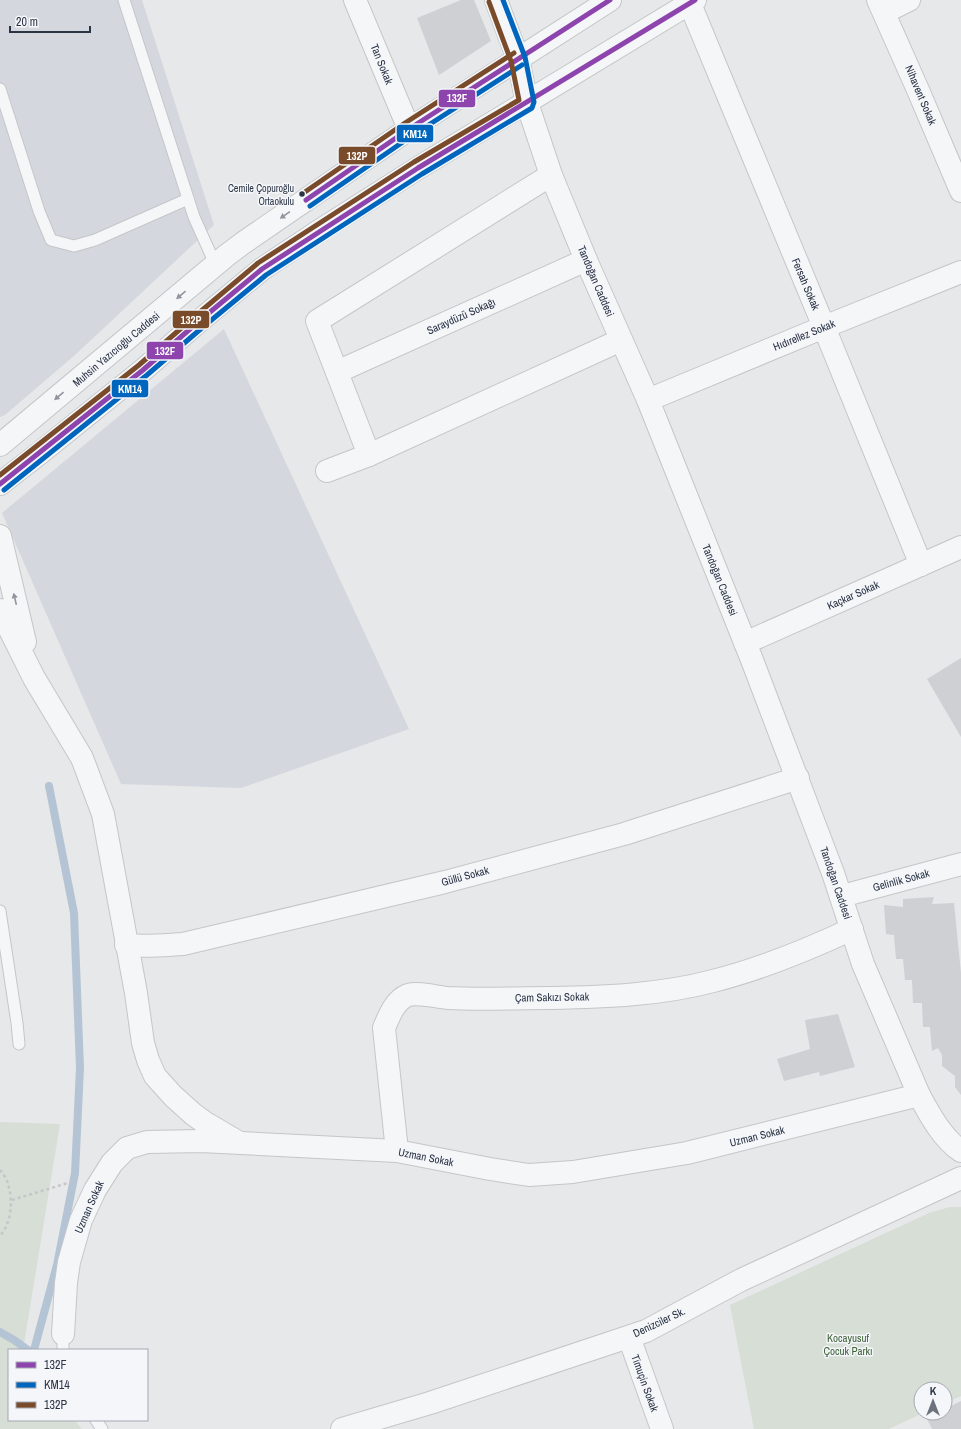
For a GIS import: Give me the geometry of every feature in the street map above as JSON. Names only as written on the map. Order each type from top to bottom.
[{"type":"street","name":"Tan Sokak","points":[[355,0],[409,129]]},
{"type":"street","name":"Tandoğan Caddesi","points":[[496,0],[518,59],[527,103],[551,175],[586,260],[648,400],[746,643],[842,896],[862,964],[919,1095],[930,1115],[942,1132],[961,1151]]},
{"type":"street","name":"Muhsin Yazıcıoğlu Caddesi","points":[[0,445],[243,243],[409,129],[610,0]]},
{"type":"street","points":[[882,6],[909,0]]},
{"type":"street","points":[[0,484],[40,454],[143,370],[262,269],[418,168],[692,2]]},
{"type":"street","name":"Fersah Sokak","points":[[692,2],[921,565]]},
{"type":"street","name":"Nihavent Sokak","points":[[882,6],[961,191]]},
{"type":"street","points":[[369,455],[317,321],[551,175]]},
{"type":"street","name":"Saraydüzü Sokağı","points":[[337,372],[586,260]]},
{"type":"street","name":"Hıdırellez Sokak","points":[[648,400],[961,272]]},
{"type":"street","points":[[327,471],[369,455],[621,340]]},
{"type":"street","points":[[0,536],[34,678]]},
{"type":"street","name":"Kaçkar Sokak","points":[[746,643],[961,547]]},
{"type":"street","points":[[0,610],[34,678],[82,758],[103,814],[143,1043],[155,1076],[173,1096],[193,1114],[241,1143]]},
{"type":"street","name":"Güllü Sokak","points":[[126,945],[144,946],[183,944],[445,882],[624,834],[798,778]]},
{"type":"street","name":"Gelinlik Sokak","points":[[842,896],[961,864]]},
{"type":"street","name":"Çam Sakızı Sokak","points":[[397,1151],[384,1028],[390,1014],[399,1002],[409,995],[426,995],[447,998],[479,998],[600,997],[642,994],[713,982],[800,953],[852,929]]},
{"type":"street","name":"Uzman Sokak","points":[[63,1342],[66,1283],[69,1262],[81,1220],[94,1190],[112,1163],[127,1148],[147,1142],[201,1141],[397,1151],[530,1175],[572,1172],[687,1153],[919,1095]]},
{"type":"street","name":"Denizciler Sk.","points":[[342,1429],[430,1404],[646,1331],[741,1280],[961,1178]]},
{"type":"street","name":"Timuçin Sokak","points":[[629,1336],[662,1429]]},
{"type":"lane","points":[[124,0],[194,217],[216,266]]},
{"type":"lane","points":[[0,89],[39,210],[52,240],[74,246],[95,240],[188,199]]},
{"type":"lane","points":[[0,911],[4,968],[19,1044]]},
{"type":"path","points":[[0,1170],[8,1182],[12,1200],[10,1217],[0,1236]]},
{"type":"path","points":[[12,1200],[55,1186]]},
{"type":"shaded area","points":[[0,0],[142,0],[214,225],[75,355],[5,415],[0,417]]},
{"type":"shaded area","points":[[224,329],[409,729],[241,788],[121,784],[2,513]]},
{"type":"green space","points":[[0,1122],[60,1124],[23,1349],[8,1349],[8,1421],[75,1421],[82,1429],[0,1429]]},
{"type":"green space","name":"Kocayusuf Çocuk Parkı","points":[[950,1207],[961,1207],[961,1396],[953,1400],[953,1381],[913,1381],[913,1418],[889,1429],[754,1429],[730,1305],[929,1213]]},
{"type":"building","points":[[461,0],[474,0],[491,41],[439,75],[417,18]]},
{"type":"building","points":[[961,658],[961,737],[927,679]]},
{"type":"building","points":[[934,897],[932,904],[954,903],[961,973],[961,1095],[955,1087],[955,1076],[942,1066],[942,1055],[938,1048],[932,1051],[930,1027],[923,1027],[922,1003],[913,1003],[912,980],[905,980],[903,959],[896,959],[894,935],[886,934],[884,905],[903,907],[903,899]]},
{"type":"building","points":[[838,1014],[855,1067],[820,1076],[819,1072],[784,1081],[777,1059],[810,1049],[805,1020]]},
{"type":"building","points":[[961,1401],[961,1429],[932,1429],[928,1421],[953,1421],[953,1405]]},
{"type":"waterway","points":[[34,1349],[57,1265],[75,1173],[80,1068],[74,913],[49,786]]},
{"type":"waterway","points":[[0,1332],[27,1349]]},
{"type":"transit line","name":"KM14","points":[[4,490],[147,375],[266,275],[422,174],[532,108],[534,102],[525,57],[503,0]]},
{"type":"transit line","name":"132F","points":[[306,200],[409,129],[610,0]]},
{"type":"transit line","name":"132F","points":[[0,484],[143,370],[262,269],[418,168],[695,0]]},
{"type":"transit line","name":"132P","points":[[0,475],[139,365],[258,263],[414,162],[519,100],[511,61],[489,2]]},
{"type":"transit line","name":"132P","points":[[302,194],[405,123],[514,53]]},
{"type":"transit line","name":"KM14","points":[[310,206],[413,135],[522,65]]},
{"type":"place","name":"Cemile Çopuroğlu Ortaokulu","points":[[302,194]]}]
